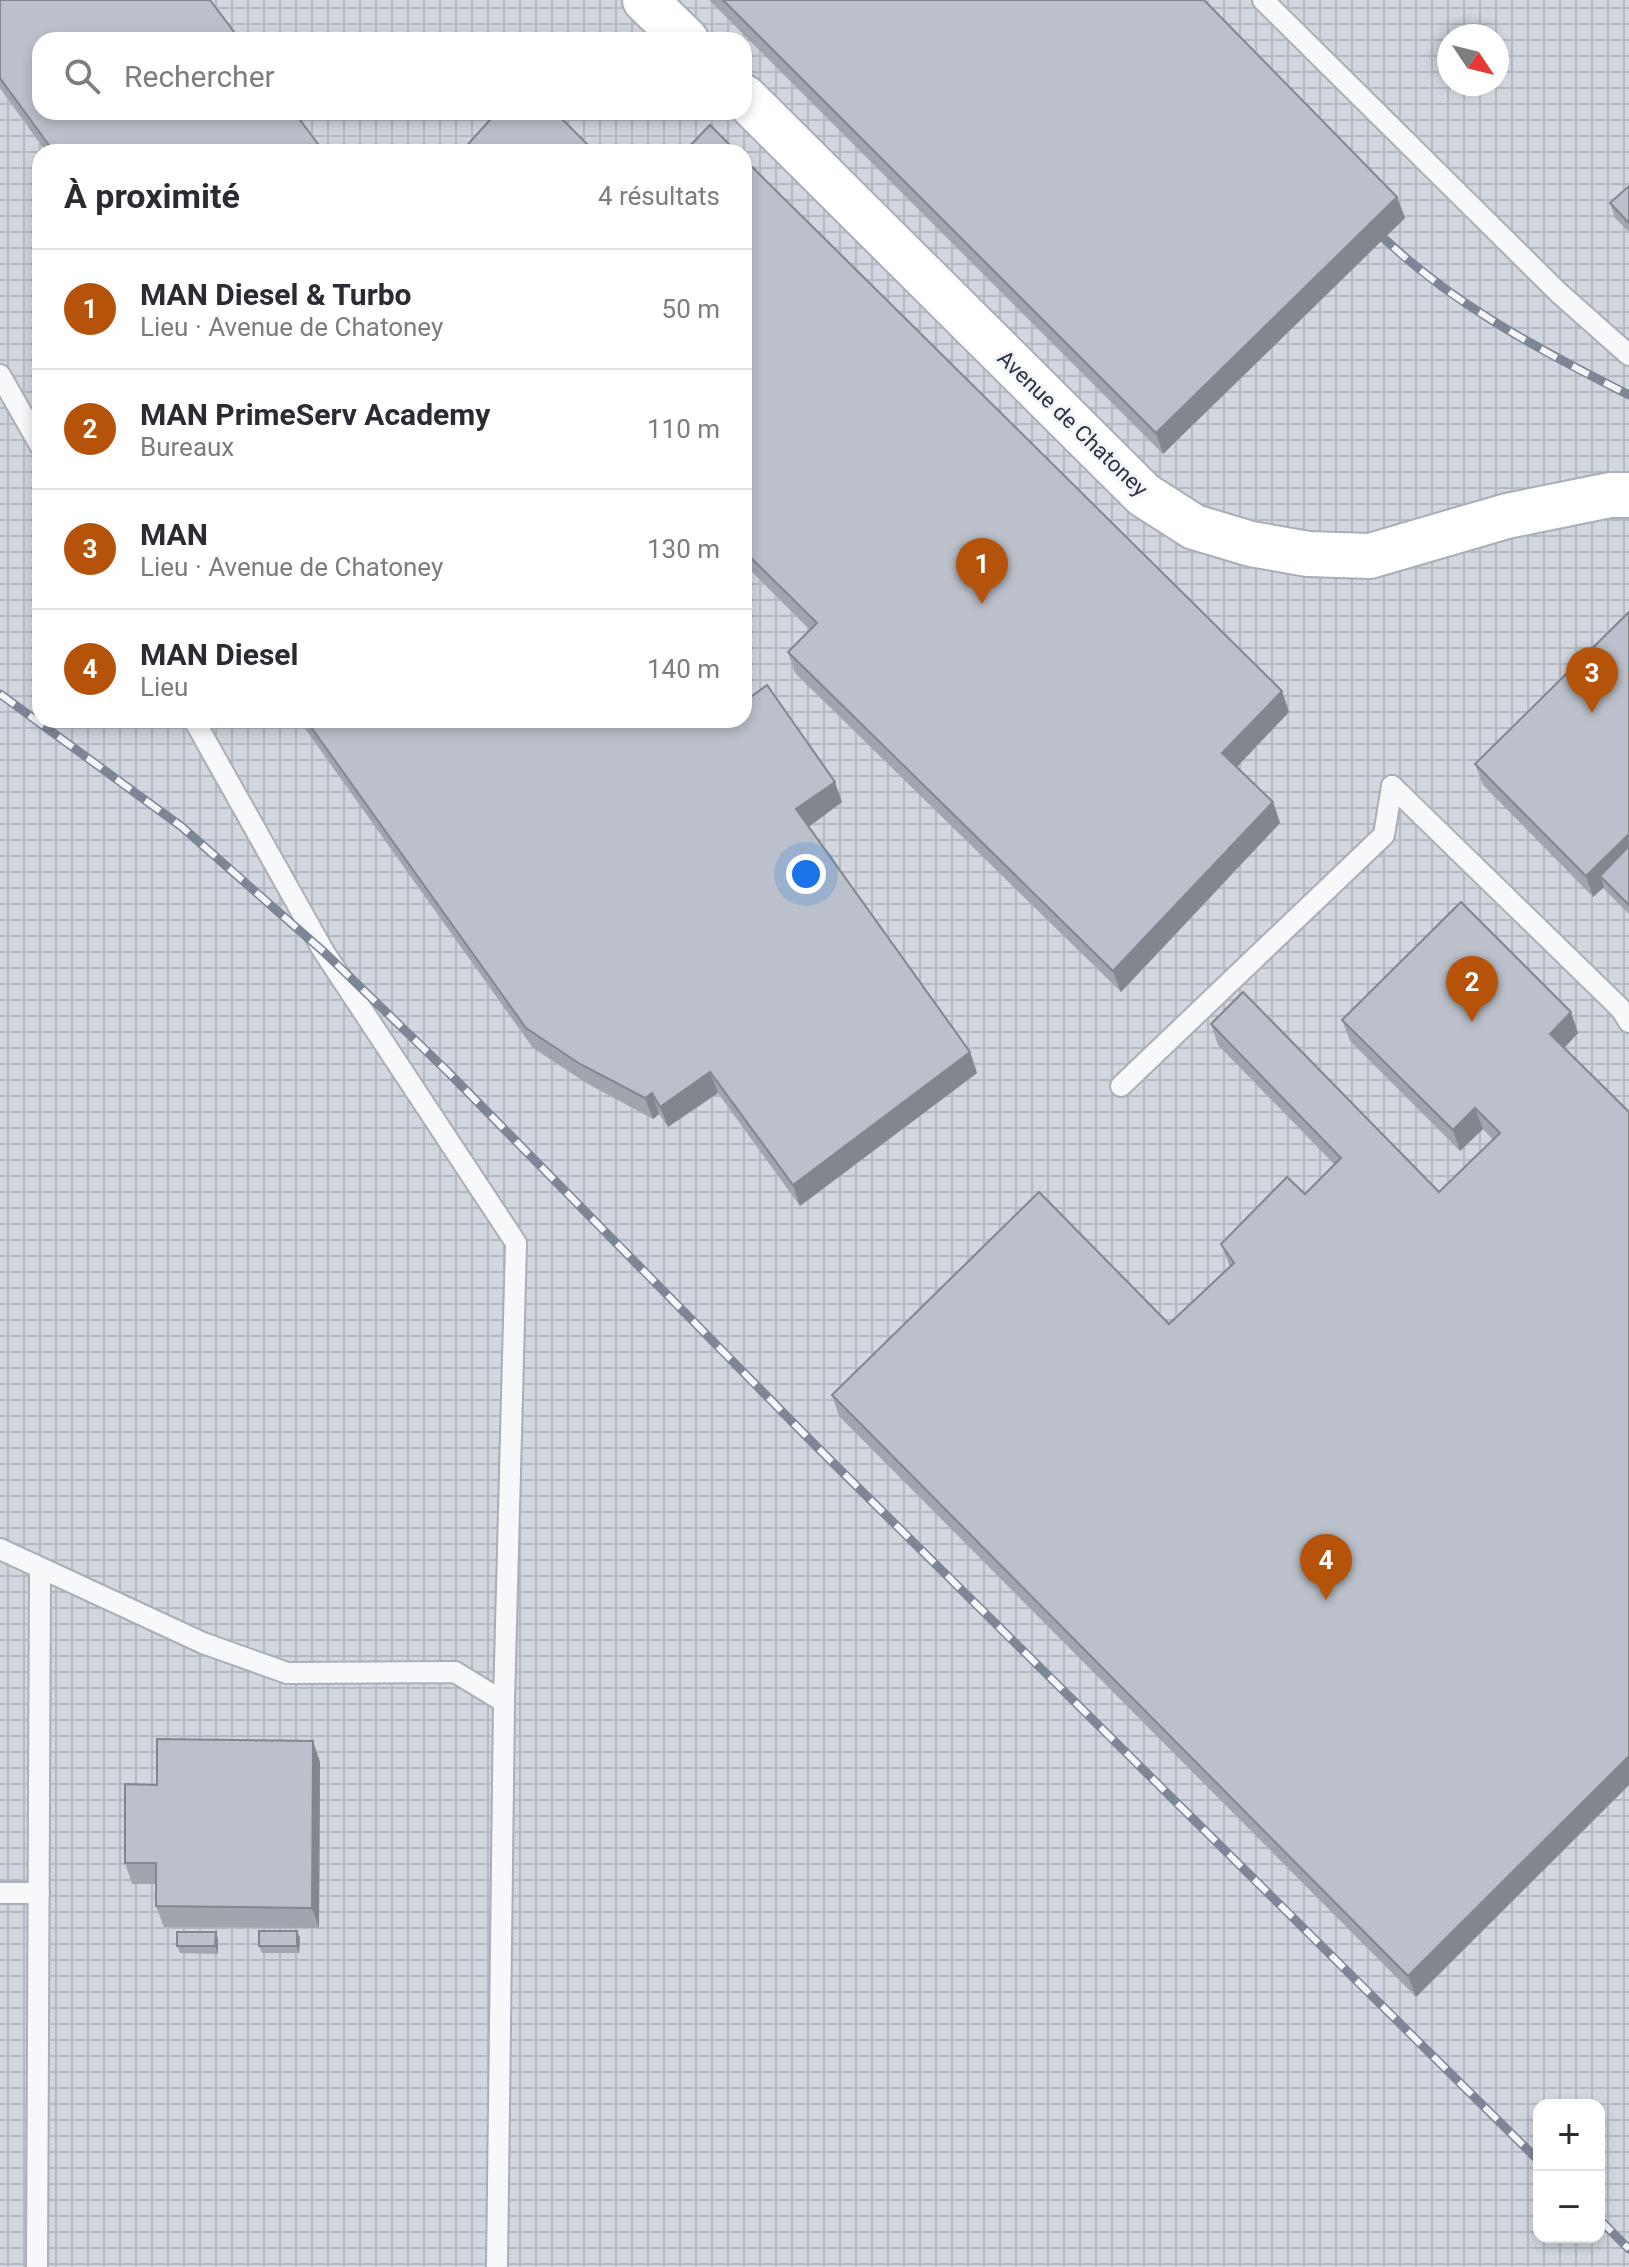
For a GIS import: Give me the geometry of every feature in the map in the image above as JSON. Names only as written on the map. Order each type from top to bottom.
[{"type":"street","points":[[645,0],[678,32]]},
{"type":"street","name":"Avenue de Chatoney","points":[[752,105],[1144,495],[1194,527],[1251,544],[1308,554],[1370,556],[1507,516],[1610,495],[1629,495]]},
{"type":"lane","points":[[1263,0],[1559,293],[1629,355]]},
{"type":"lane","points":[[0,375],[32,431]]},
{"type":"lane","points":[[198,728],[324,952],[516,1243],[504,1702],[497,2267]]},
{"type":"lane","points":[[1121,1086],[1384,835],[1392,786],[1621,1009],[1629,1022]]},
{"type":"lane","points":[[0,1549],[203,1643],[287,1673],[455,1672],[504,1702]]},
{"type":"lane","points":[[37,2267],[40,1568]]},
{"type":"lane","points":[[0,1893],[39,1893]]},
{"type":"shaded area","points":[[0,0],[1629,0],[1629,2267],[0,2267]]},
{"type":"building","points":[[0,0],[210,0],[234,32],[32,32],[32,120],[300,120],[318,144],[48,144],[0,78]]},
{"type":"building","points":[[723,0],[1204,0],[1397,197],[1156,433]]},
{"type":"building","points":[[490,120],[563,120],[587,144],[468,144]]},
{"type":"building","points":[[710,125],[729,144],[692,144]]},
{"type":"building","points":[[752,167],[1282,691],[1222,753],[1273,802],[1113,971],[788,652],[817,623],[752,559]]},
{"type":"building","points":[[1629,186],[1629,223],[1610,203]]},
{"type":"building","points":[[1629,612],[1629,834],[1586,876],[1475,764]]},
{"type":"building","points":[[767,685],[835,782],[796,809],[970,1052],[793,1185],[710,1072],[660,1107],[652,1093],[645,1098],[580,1064],[526,1028],[312,728],[752,728],[752,696]]},
{"type":"building","points":[[1629,846],[1629,905],[1600,876]]},
{"type":"building","points":[[1461,902],[1571,1012],[1550,1034],[1629,1112],[1629,1756],[1408,1976],[832,1395],[1039,1192],[1169,1324],[1234,1263],[1221,1244],[1287,1177],[1305,1194],[1341,1158],[1211,1024],[1243,992],[1439,1192],[1500,1133],[1475,1108],[1453,1130],[1342,1020]]},
{"type":"building","points":[[157,1739],[313,1741],[312,1908],[156,1906],[156,1863],[125,1863],[125,1784],[157,1785]]},
{"type":"building","points":[[259,1931],[297,1931],[297,1946],[259,1946]]},
{"type":"building","points":[[177,1932],[216,1932],[215,1946],[177,1946]]},
{"type":"railway","points":[[1367,222],[1396,250],[1458,298],[1524,339],[1629,395]]},
{"type":"railway","points":[[0,694],[32,717]]},
{"type":"railway","points":[[47,728],[182,827],[324,952],[449,1073],[812,1442],[1533,2155]]},
{"type":"railway","points":[[1605,2225],[1629,2249]]},
{"type":"place","name":"MAN Diesel & Turbo","points":[[982,604]]},
{"type":"place","name":"MAN","points":[[1592,713]]},
{"type":"place","name":"MAN PrimeServ Academy","points":[[1472,1022]]},
{"type":"place","name":"MAN Diesel","points":[[1326,1600]]}]
